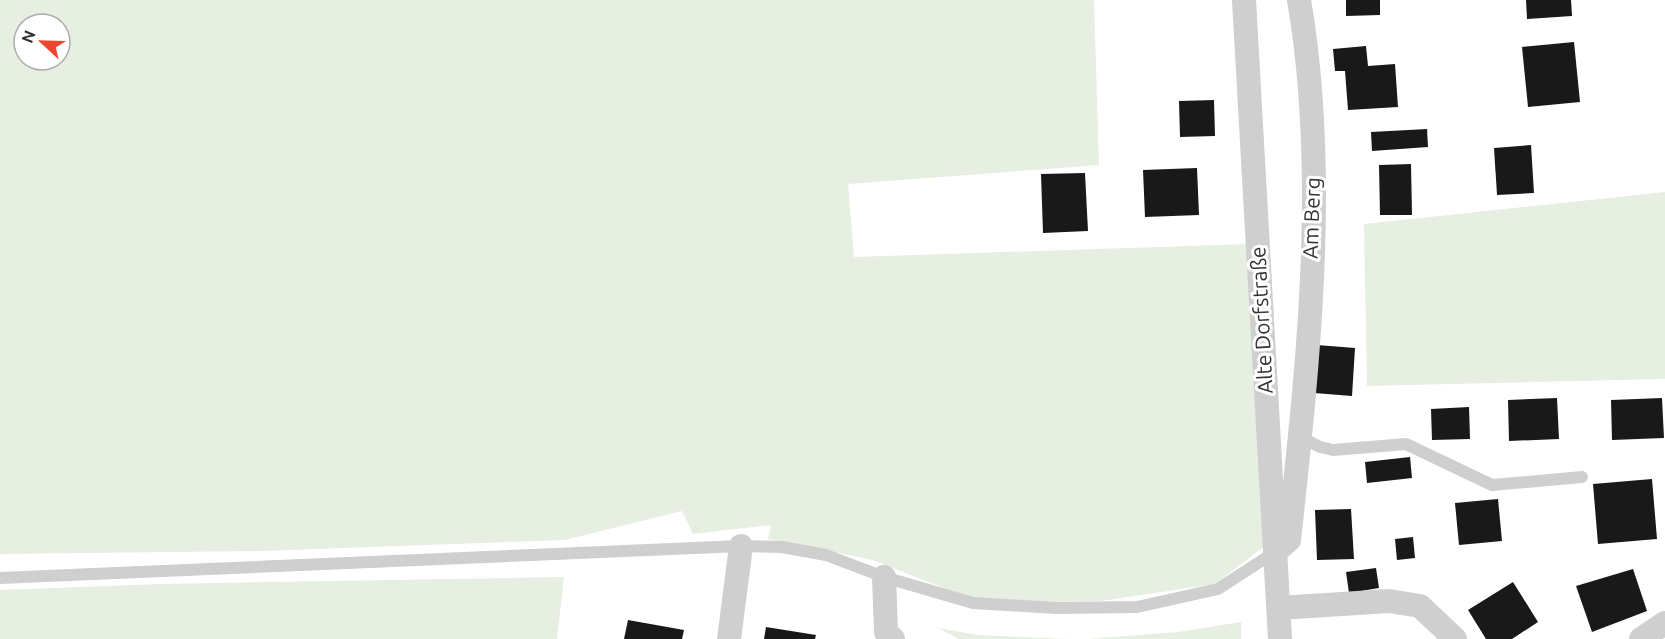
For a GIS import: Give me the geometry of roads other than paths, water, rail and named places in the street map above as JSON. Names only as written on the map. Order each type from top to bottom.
[{"type":"street","name":"Alte Dorfstraße","points":[[1244,0],[1280,639]]},
{"type":"street","name":"Am Berg","points":[[1275,552],[1289,540],[1300,437],[1315,182],[1299,0]]},
{"type":"street","points":[[729,639],[741,546]]},
{"type":"street","points":[[884,577],[886,632],[893,639]]},
{"type":"street","points":[[1279,608],[1389,601],[1420,606],[1455,639]]},
{"type":"street","points":[[1641,639],[1665,623]]},
{"type":"lane","points":[[1300,437],[1320,447],[1333,450],[1406,444],[1492,485],[1582,477]]},
{"type":"lane","points":[[0,578],[741,546],[782,547],[826,555],[884,577],[973,603],[1056,608],[1137,607],[1218,589],[1275,552]]}]
